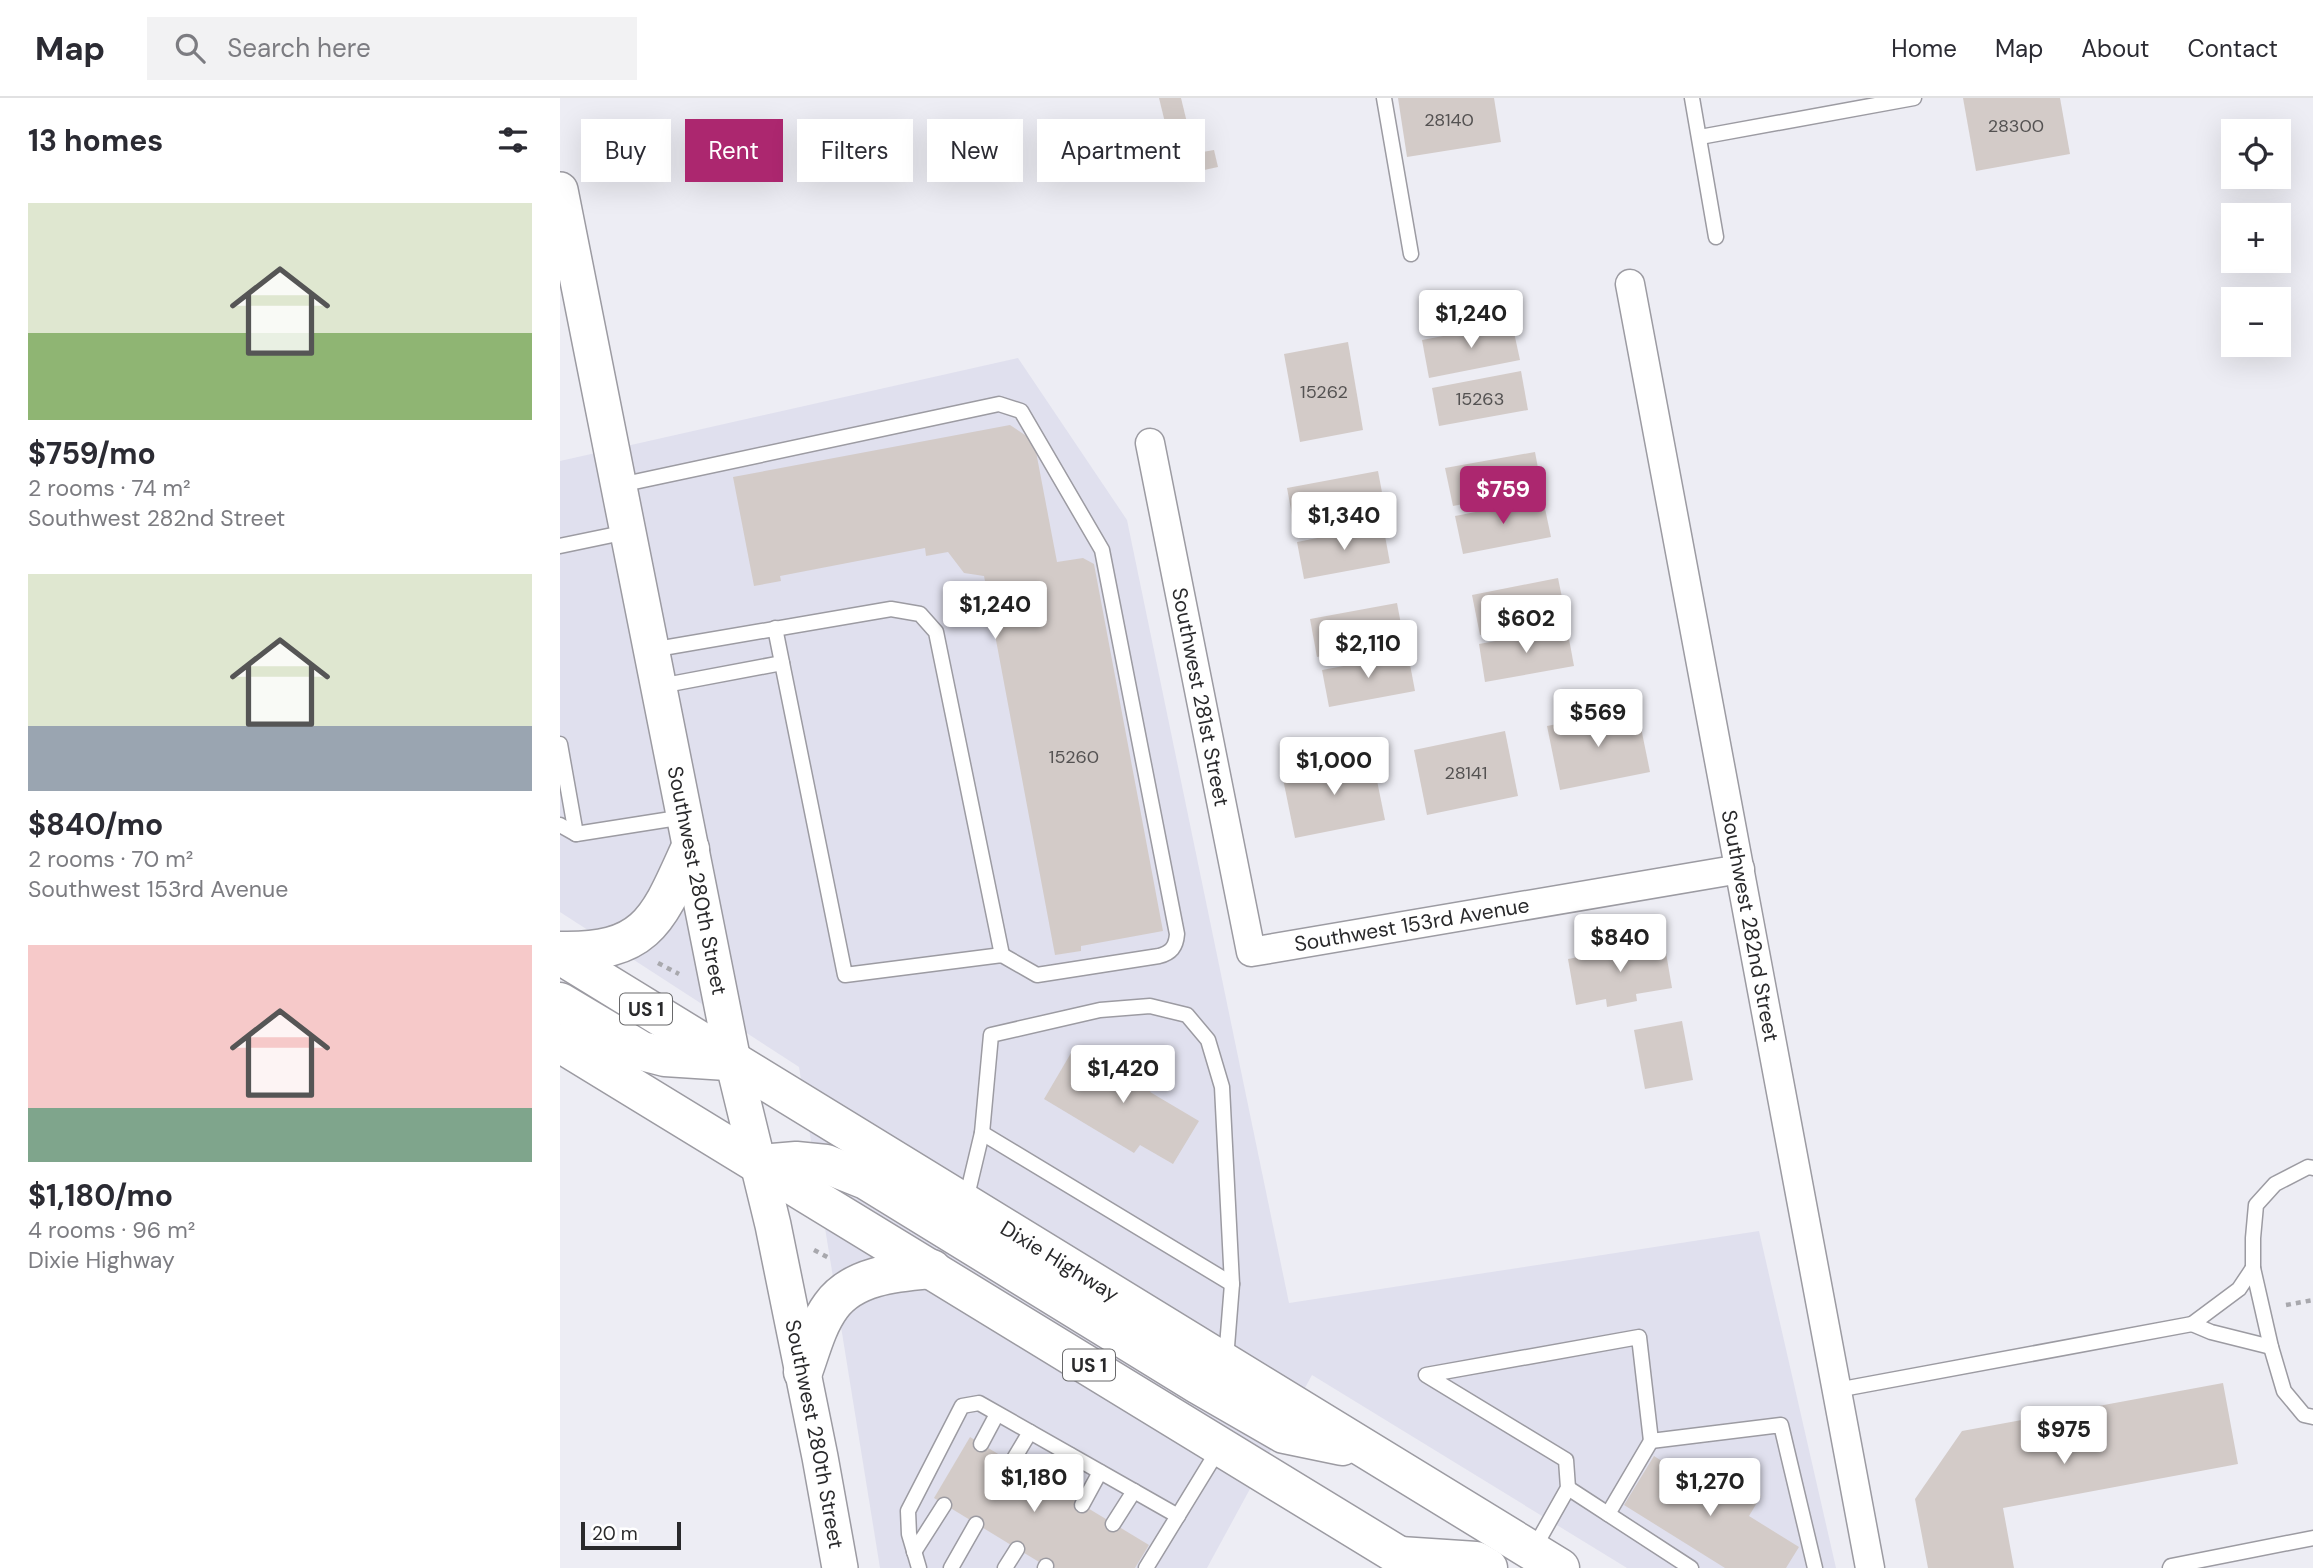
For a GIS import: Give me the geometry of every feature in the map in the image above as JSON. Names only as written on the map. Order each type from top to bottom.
[{"type":"highway","points":[[560,953],[607,949],[628,942],[645,930],[667,901],[687,833]]},
{"type":"highway","name":"Dixie Highway","points":[[560,953],[1546,1560]]},
{"type":"highway","points":[[560,1002],[642,1051],[677,1058],[733,1061]]},
{"type":"highway","name":"US 1","points":[[560,1044],[1410,1562]]},
{"type":"highway","points":[[759,1164],[796,1161],[826,1164],[866,1180],[1199,1385],[1284,1434],[1371,1452]]},
{"type":"highway","points":[[803,1372],[820,1327],[832,1304],[844,1293],[867,1280],[893,1272],[932,1269]]},
{"type":"highway","points":[[1410,1562],[1476,1561],[1488,1568]]},
{"type":"street","name":"Southwest 280th Street","points":[[560,190],[733,1061],[759,1164],[803,1372],[840,1568]]},
{"type":"street","name":"Southwest 282nd Street","points":[[1630,284],[1870,1568]]},
{"type":"street","name":"Southwest 281st Street","points":[[1150,443],[1251,952]]},
{"type":"street","name":"Southwest 153rd Avenue","points":[[1251,952],[1740,869]]},
{"type":"lane","points":[[1384,98],[1411,254]]},
{"type":"lane","points":[[1692,98],[1716,237]]},
{"type":"lane","points":[[1700,137],[1914,98]]},
{"type":"lane","points":[[618,485],[999,404],[1021,411],[1102,550],[1177,934],[1174,949],[1167,954],[1037,975],[1002,955],[845,975],[775,628]]},
{"type":"lane","points":[[560,546],[628,532]]},
{"type":"lane","points":[[651,650],[891,609],[920,614],[936,632],[1002,955]]},
{"type":"lane","points":[[658,687],[782,663]]},
{"type":"lane","points":[[560,744],[576,834]]},
{"type":"lane","points":[[560,825],[576,834],[687,833]]},
{"type":"lane","points":[[965,1203],[982,1133],[990,1035],[1100,1010],[1150,1006],[1187,1015],[1208,1040],[1222,1087],[1232,1284],[1225,1363]]},
{"type":"lane","points":[[982,1133],[1232,1284]]},
{"type":"lane","points":[[2313,1167],[2275,1184],[2256,1205],[2253,1268],[2284,1391],[2304,1415],[2313,1417]]},
{"type":"lane","points":[[1837,1390],[2192,1324],[2239,1289],[2253,1268]]},
{"type":"lane","points":[[2192,1324],[2211,1332],[2271,1347]]},
{"type":"lane","points":[[1546,1560],[1568,1488],[1566,1460],[1426,1375],[1639,1337],[1651,1441],[1608,1514]]},
{"type":"lane","points":[[919,1568],[909,1534],[908,1511],[962,1406],[979,1403],[1178,1516]]},
{"type":"lane","points":[[981,1444],[998,1414]]},
{"type":"lane","points":[[1651,1441],[1781,1424],[1815,1568]]},
{"type":"lane","points":[[1012,1462],[1030,1432]]},
{"type":"lane","points":[[1146,1568],[1221,1446]]},
{"type":"lane","points":[[1052,1486],[1070,1455]]},
{"type":"lane","points":[[1083,1505],[1100,1472]]},
{"type":"lane","points":[[1568,1488],[1690,1568]]},
{"type":"lane","points":[[1113,1524],[1134,1491]]},
{"type":"lane","points":[[914,1552],[944,1505]]},
{"type":"lane","points":[[951,1568],[976,1524]]},
{"type":"lane","points":[[2170,1568],[2199,1559],[2313,1538]]},
{"type":"lane","points":[[1005,1568],[1017,1549]]},
{"type":"path","points":[[805,1244],[838,1264]]},
{"type":"path","points":[[2279,1307],[2313,1300]]},
{"type":"shaded area","points":[[1018,358],[1127,520],[1289,1303],[1759,1231],[1836,1568],[1627,1568],[1312,1375],[1207,1568],[880,1568],[799,1067],[560,912],[560,461]]},
{"type":"building","points":[[1159,98],[1181,98],[1186,119],[1164,119]]},
{"type":"building","points":[[1398,98],[1494,98],[1501,142],[1407,157]]},
{"type":"building","points":[[1963,98],[2060,98],[2070,154],[1976,171]]},
{"type":"building","points":[[1214,150],[1218,167],[1205,170],[1205,152]]},
{"type":"building","points":[[1512,323],[1520,360],[1429,378],[1422,340]]},
{"type":"building","points":[[1348,342],[1363,430],[1300,442],[1284,354]]},
{"type":"building","points":[[1521,371],[1528,410],[1439,426],[1432,388]]},
{"type":"building","points":[[1010,425],[1034,441],[1057,562],[1083,558],[1094,564],[1163,931],[1081,946],[1081,951],[1055,955],[984,576],[964,573],[948,552],[926,556],[925,548],[780,576],[781,581],[754,586],[733,477]]},
{"type":"building","points":[[1535,452],[1542,489],[1453,506],[1445,468]]},
{"type":"building","points":[[1378,471],[1386,514],[1295,531],[1287,488]]},
{"type":"building","points":[[1543,499],[1551,537],[1463,554],[1455,516]]},
{"type":"building","points":[[1383,525],[1390,563],[1304,579],[1297,542]]},
{"type":"building","points":[[1558,578],[1566,617],[1480,635],[1472,595]]},
{"type":"building","points":[[1397,603],[1404,640],[1317,657],[1310,619]]},
{"type":"building","points":[[1567,628],[1574,666],[1485,682],[1479,644]]},
{"type":"building","points":[[1408,654],[1415,691],[1329,707],[1322,670]]},
{"type":"building","points":[[1637,708],[1650,772],[1560,790],[1547,726]]},
{"type":"building","points":[[1505,731],[1518,796],[1427,815],[1414,750]]},
{"type":"building","points":[[1372,756],[1385,820],[1295,838],[1282,774]]},
{"type":"building","points":[[1664,941],[1672,988],[1636,994],[1637,1001],[1607,1007],[1606,999],[1576,1005],[1568,959],[1594,954],[1593,950],[1621,945],[1622,949]]},
{"type":"building","points":[[1682,1021],[1693,1080],[1645,1089],[1634,1030]]},
{"type":"building","points":[[1143,1052],[1167,1065],[1150,1092],[1199,1121],[1173,1164],[1140,1145],[1134,1153],[1044,1099],[1071,1053],[1112,1077],[1122,1060],[1134,1068]]},
{"type":"building","points":[[2223,1383],[2238,1464],[2003,1508],[2014,1568],[1928,1568],[1915,1499],[1962,1431]]},
{"type":"building","points":[[970,1437],[1149,1545],[1135,1568],[1049,1568],[934,1498]]},
{"type":"building","points":[[1654,1456],[1704,1488],[1716,1468],[1761,1496],[1749,1516],[1799,1547],[1786,1568],[1725,1568],[1624,1505]]}]
